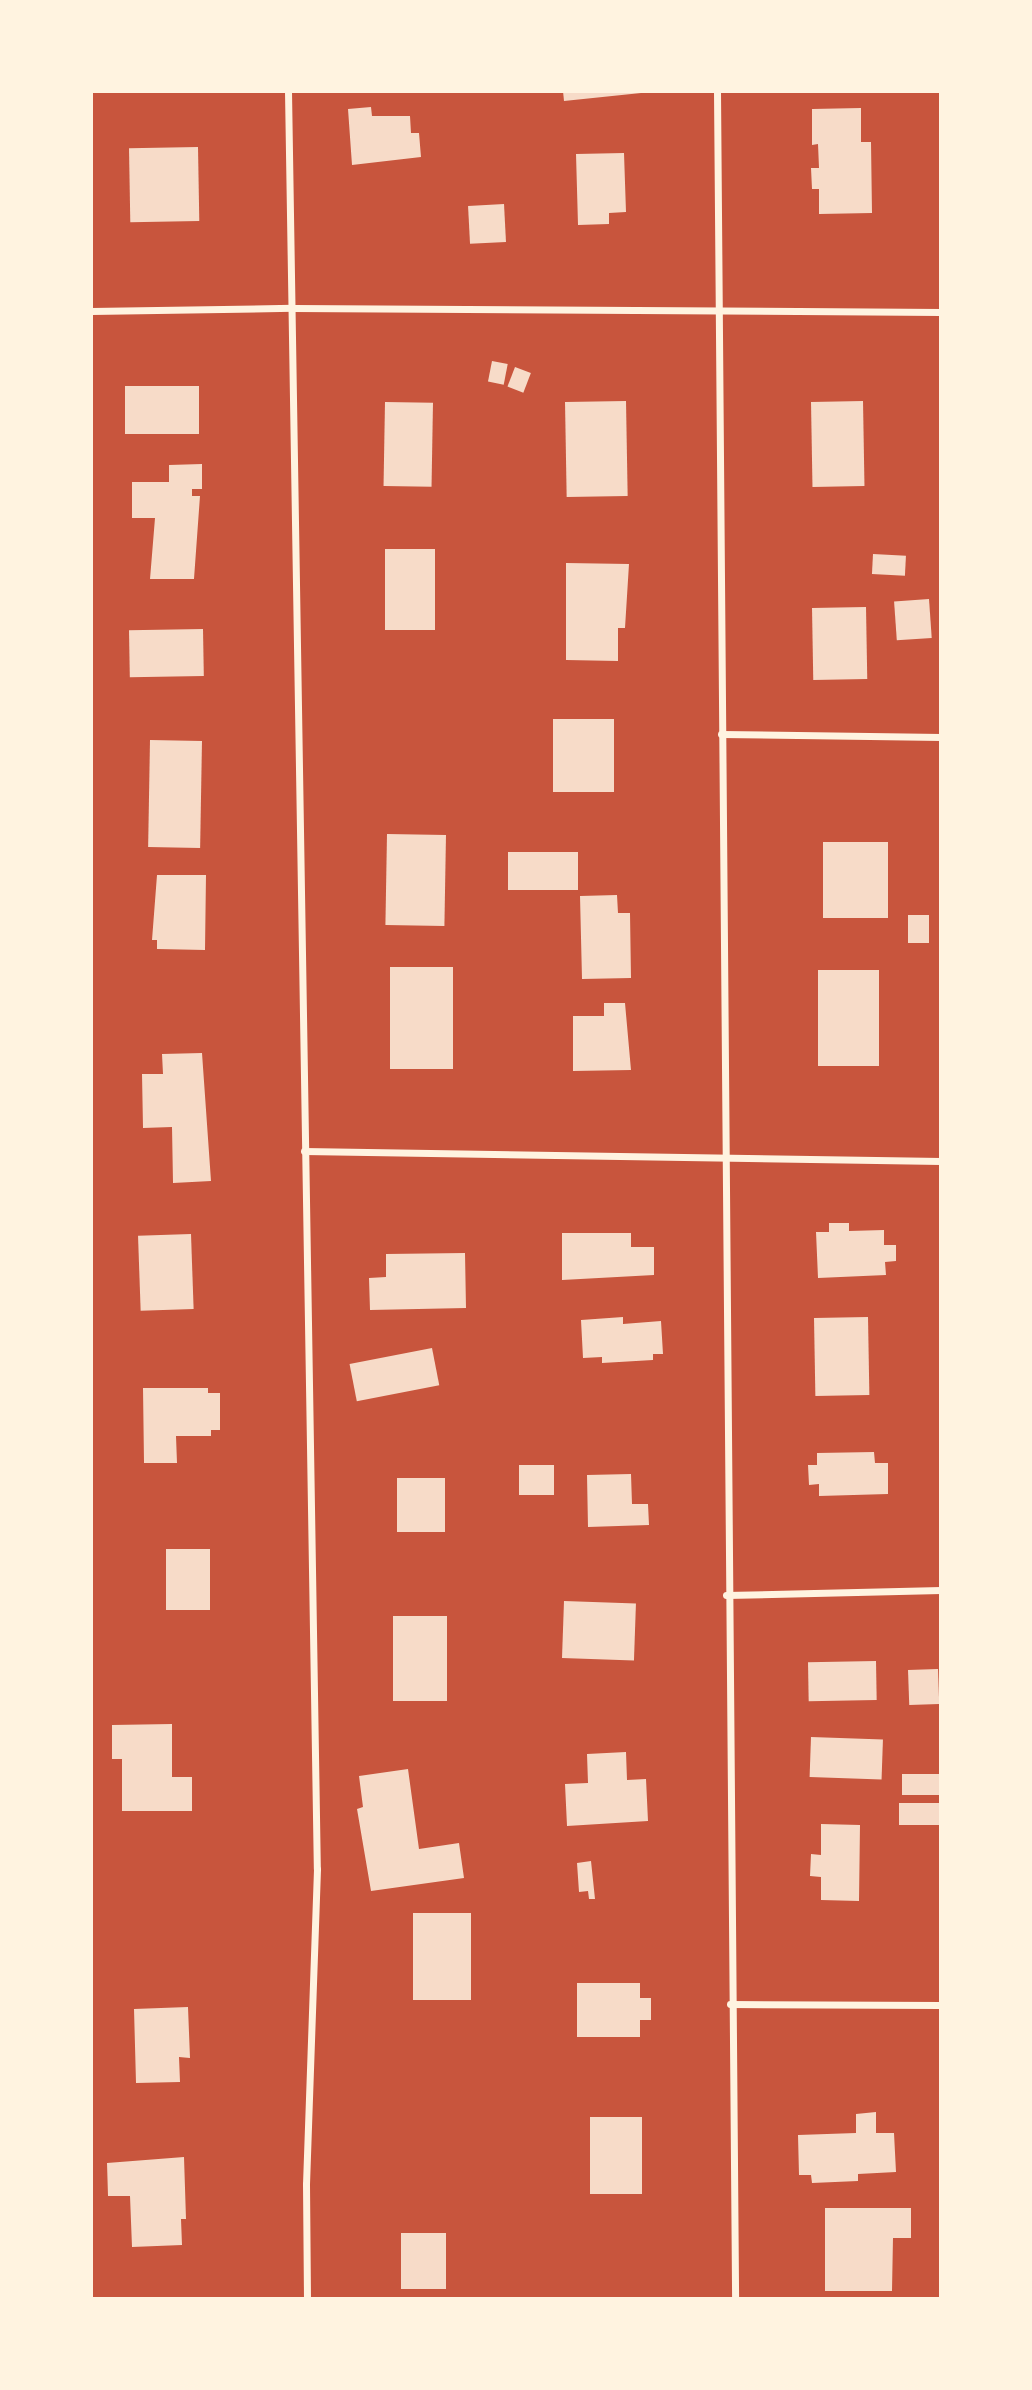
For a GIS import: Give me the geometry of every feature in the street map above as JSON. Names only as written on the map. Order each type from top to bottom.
[{"type":"street","points":[[288,91],[288,275],[293,308],[317,1869],[306,2184],[307,2299]]},
{"type":"street","points":[[717,91],[726,1595],[735,2299]]},
{"type":"street","points":[[91,312],[293,308],[941,312]]},
{"type":"street","points":[[722,734],[941,737]]},
{"type":"street","points":[[304,1152],[941,1161]]},
{"type":"street","points":[[726,1595],[941,1590]]},
{"type":"street","points":[[730,2004],[941,2005]]},
{"type":"building","points":[[563,91],[641,91],[641,93],[564,101]]},
{"type":"building","points":[[371,107],[372,116],[410,116],[411,133],[419,133],[421,157],[352,165],[348,109]]},
{"type":"building","points":[[861,108],[861,142],[871,142],[872,213],[819,214],[819,189],[812,189],[811,168],[819,168],[818,144],[812,145],[812,109]]},
{"type":"building","points":[[198,147],[199,221],[130,222],[129,148]]},
{"type":"building","points":[[624,153],[626,212],[609,213],[609,224],[578,225],[576,154]]},
{"type":"building","points":[[504,204],[506,242],[470,244],[468,206]]},
{"type":"building","points":[[492,361],[508,364],[504,385],[488,382]]},
{"type":"building","points":[[515,367],[531,373],[523,393],[507,387]]},
{"type":"building","points":[[125,386],[199,386],[199,434],[125,434]]},
{"type":"building","points":[[626,401],[628,496],[567,497],[565,402]]},
{"type":"building","points":[[863,401],[864,486],[812,487],[811,402]]},
{"type":"building","points":[[385,402],[433,403],[432,487],[384,486]]},
{"type":"building","points":[[202,464],[202,489],[192,489],[192,496],[200,496],[194,579],[150,579],[155,518],[132,518],[132,482],[169,482],[169,465]]},
{"type":"building","points":[[385,549],[435,549],[435,630],[385,630]]},
{"type":"building","points":[[873,554],[906,556],[905,576],[872,574]]},
{"type":"building","points":[[566,563],[629,564],[625,628],[618,628],[618,661],[566,660]]},
{"type":"building","points":[[929,599],[932,638],[897,640],[894,601]]},
{"type":"building","points":[[866,607],[867,679],[813,680],[812,608]]},
{"type":"building","points":[[203,629],[204,676],[130,677],[129,630]]},
{"type":"building","points":[[553,719],[614,719],[614,792],[553,792]]},
{"type":"building","points":[[150,740],[202,741],[200,848],[148,847]]},
{"type":"building","points":[[387,834],[446,835],[444,926],[385,925]]},
{"type":"building","points":[[823,842],[888,842],[888,918],[823,918]]},
{"type":"building","points":[[508,852],[578,852],[578,890],[508,890]]},
{"type":"building","points":[[157,875],[206,875],[205,950],[157,949],[157,940],[152,940]]},
{"type":"building","points":[[617,895],[618,913],[630,913],[631,978],[582,979],[580,896]]},
{"type":"building","points":[[908,915],[929,915],[929,943],[908,943]]},
{"type":"building","points":[[390,967],[453,967],[453,1069],[390,1069]]},
{"type":"building","points":[[818,970],[879,970],[879,1066],[818,1066]]},
{"type":"building","points":[[604,1003],[625,1003],[631,1070],[573,1071],[573,1016],[604,1016]]},
{"type":"building","points":[[202,1053],[211,1181],[173,1183],[172,1127],[143,1128],[142,1074],[163,1074],[162,1054]]},
{"type":"building","points":[[829,1223],[849,1223],[849,1231],[884,1230],[884,1245],[896,1245],[896,1261],[885,1262],[886,1275],[818,1278],[816,1232],[829,1232]]},
{"type":"building","points":[[562,1233],[631,1233],[631,1247],[654,1247],[654,1275],[562,1280]]},
{"type":"building","points":[[191,1234],[194,1309],[141,1311],[138,1236]]},
{"type":"building","points":[[465,1253],[466,1308],[370,1310],[369,1278],[386,1277],[386,1254]]},
{"type":"building","points":[[623,1317],[623,1324],[661,1321],[663,1354],[653,1354],[653,1360],[602,1363],[602,1357],[583,1358],[581,1320]]},
{"type":"building","points":[[868,1317],[869,1395],[815,1396],[814,1318]]},
{"type":"building","points":[[432,1348],[439,1385],[357,1401],[350,1364]]},
{"type":"building","points":[[143,1388],[208,1388],[208,1393],[220,1393],[220,1430],[211,1430],[211,1436],[176,1436],[177,1463],[144,1463]]},
{"type":"building","points":[[874,1452],[875,1463],[888,1463],[888,1494],[819,1496],[819,1484],[809,1485],[808,1465],[817,1465],[817,1453]]},
{"type":"building","points":[[519,1465],[554,1465],[554,1495],[519,1495]]},
{"type":"building","points":[[631,1474],[632,1504],[648,1504],[649,1525],[588,1527],[587,1475]]},
{"type":"building","points":[[397,1478],[445,1478],[445,1532],[397,1532]]},
{"type":"building","points":[[166,1549],[210,1549],[210,1610],[166,1610]]},
{"type":"building","points":[[564,1601],[636,1604],[634,1660],[562,1658]]},
{"type":"building","points":[[393,1616],[447,1616],[447,1701],[393,1701]]},
{"type":"building","points":[[876,1661],[877,1700],[809,1701],[808,1662]]},
{"type":"building","points":[[938,1669],[939,1704],[909,1705],[908,1670]]},
{"type":"building","points":[[172,1724],[172,1777],[192,1777],[192,1811],[122,1811],[122,1759],[112,1759],[112,1725]]},
{"type":"building","points":[[811,1737],[883,1740],[882,1779],[810,1777]]},
{"type":"building","points":[[626,1752],[627,1780],[646,1779],[648,1821],[567,1826],[565,1784],[588,1783],[587,1754]]},
{"type":"building","points":[[408,1769],[419,1849],[459,1843],[464,1878],[371,1891],[357,1809],[363,1807],[359,1776]]},
{"type":"building","points":[[902,1774],[940,1774],[940,1795],[902,1795]]},
{"type":"building","points":[[899,1803],[939,1803],[939,1825],[899,1825]]},
{"type":"building","points":[[821,1824],[860,1825],[859,1901],[821,1900],[821,1877],[810,1876],[811,1854],[821,1855]]},
{"type":"building","points":[[591,1861],[595,1899],[589,1899],[588,1891],[579,1892],[577,1863]]},
{"type":"building","points":[[413,1913],[471,1913],[471,2000],[413,2000]]},
{"type":"building","points":[[577,1983],[640,1983],[640,1998],[651,1998],[651,2020],[640,2020],[640,2037],[577,2037]]},
{"type":"building","points":[[188,2007],[190,2058],[179,2057],[180,2082],[136,2083],[134,2009]]},
{"type":"building","points":[[876,2112],[876,2133],[894,2133],[896,2172],[858,2174],[858,2181],[812,2183],[811,2175],[799,2175],[798,2135],[856,2133],[856,2114]]},
{"type":"building","points":[[590,2117],[642,2117],[642,2194],[590,2194]]},
{"type":"building","points":[[184,2157],[186,2219],[181,2219],[182,2245],[132,2247],[130,2196],[108,2196],[107,2163]]},
{"type":"building","points":[[825,2208],[911,2208],[911,2238],[893,2238],[892,2291],[825,2291]]},
{"type":"building","points":[[401,2233],[446,2233],[446,2289],[401,2289]]}]
